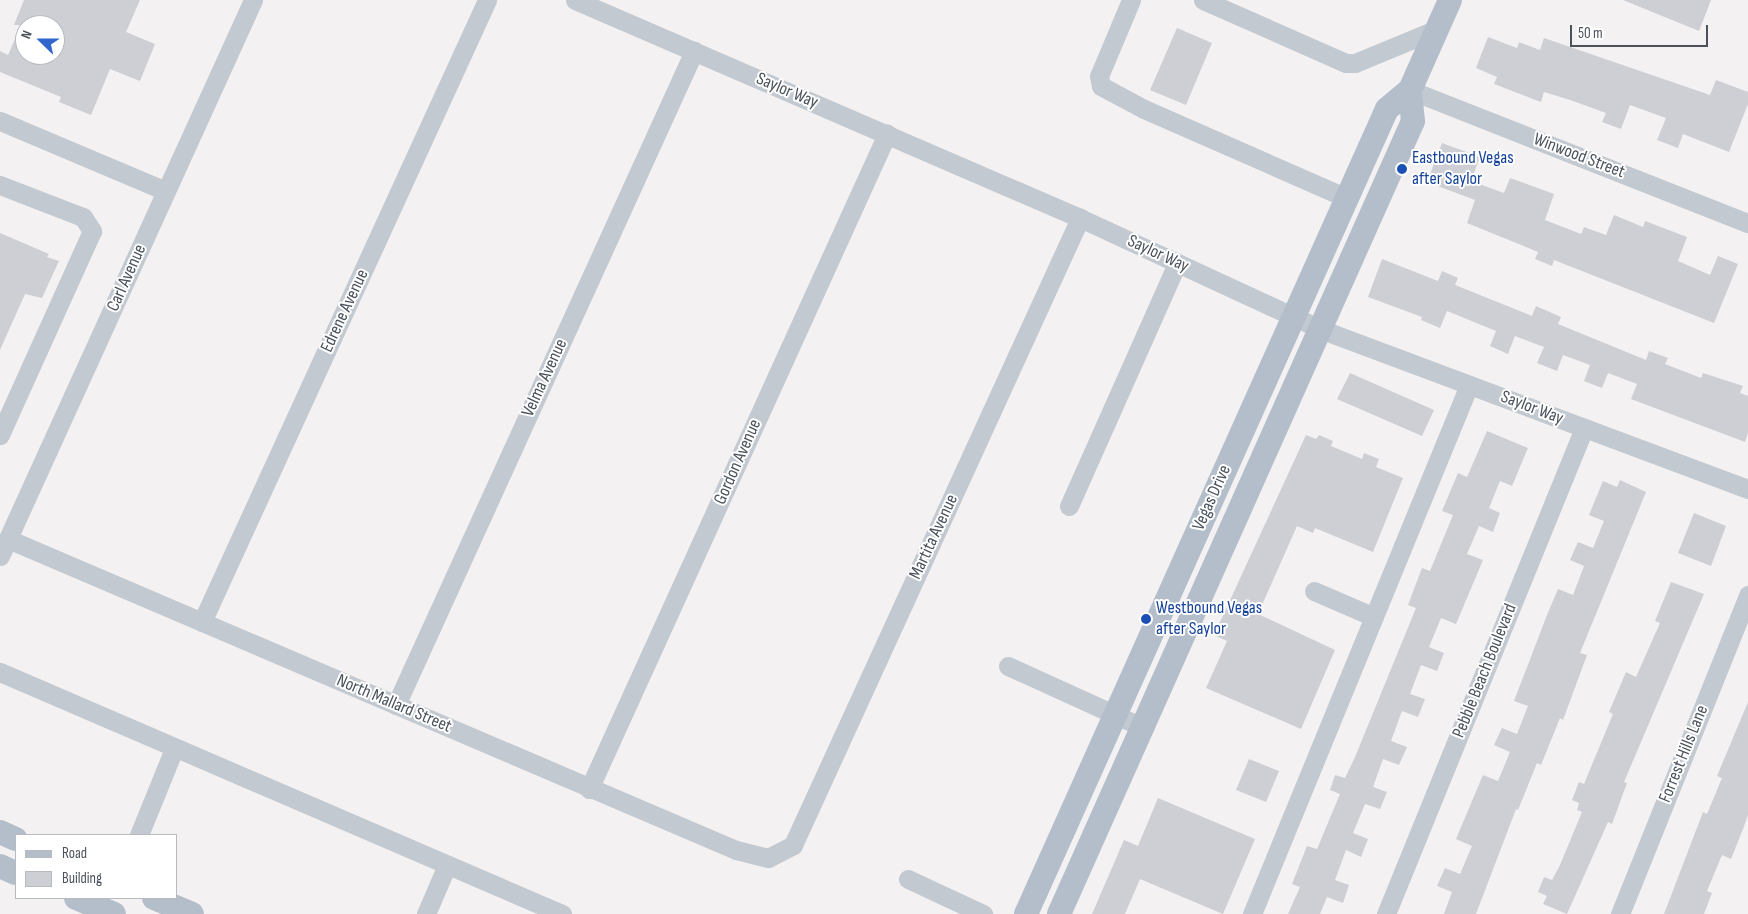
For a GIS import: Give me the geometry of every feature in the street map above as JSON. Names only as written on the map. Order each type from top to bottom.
[{"type":"main road","name":"Vegas Drive","points":[[1026,914],[1387,109],[1410,90],[1450,0]]},
{"type":"main road","name":"Vegas Drive","points":[[1059,914],[1413,121],[1410,90]]},
{"type":"main road","points":[[0,832],[15,839]]},
{"type":"main road","points":[[0,866],[15,872]]},
{"type":"main road","points":[[78,899],[114,914]]},
{"type":"main road","points":[[156,899],[192,914]]},
{"type":"street","name":"Carl Avenue","points":[[0,556],[253,0]]},
{"type":"street","name":"Edrene Avenue","points":[[202,622],[488,0]]},
{"type":"street","name":"Saylor Way","points":[[575,0],[1080,218],[1320,329],[1748,489]]},
{"type":"street","points":[[1131,0],[1099,76],[1101,86],[1144,109],[1347,198]]},
{"type":"street","points":[[1203,0],[1346,63],[1355,63],[1437,29]]},
{"type":"street","name":"Velma Avenue","points":[[396,705],[694,51]]},
{"type":"street","name":"Winwood Street","points":[[1410,90],[1748,223]]},
{"type":"street","points":[[0,120],[166,192]]},
{"type":"street","name":"Gordon Avenue","points":[[589,789],[887,134]]},
{"type":"street","points":[[0,185],[83,217],[92,231],[0,435]]},
{"type":"street","name":"Martita Avenue","points":[[782,853],[793,845],[1080,218]]},
{"type":"street","points":[[1069,506],[1177,263]]},
{"type":"street","points":[[1252,914],[1469,384]]},
{"type":"street","name":"Pebble Beach Boulevard","points":[[1386,914],[1584,428]]},
{"type":"street","name":"North Mallard Street","points":[[8,538],[589,789],[736,850],[768,858],[782,853]]},
{"type":"street","points":[[1314,591],[1374,617]]},
{"type":"street","name":"Forrest Hills Lane","points":[[1620,914],[1748,595]]},
{"type":"street","points":[[1008,666],[1142,728]]},
{"type":"street","points":[[0,672],[174,749],[562,914]]},
{"type":"street","points":[[139,834],[174,749]]},
{"type":"street","points":[[426,914],[447,865]]},
{"type":"street","points":[[908,879],[983,914]]},
{"type":"building","points":[[24,0],[140,0],[126,32],[155,44],[140,81],[110,69],[91,115],[59,102],[61,97],[0,72],[0,51],[8,55],[15,39],[15,65],[65,65],[65,15],[18,15]]},
{"type":"building","points":[[1623,0],[1711,0],[1699,31]]},
{"type":"building","points":[[1177,28],[1212,43],[1186,105],[1150,90]]},
{"type":"building","points":[[1488,37],[1517,48],[1519,42],[1540,50],[1544,38],[1710,95],[1716,80],[1748,92],[1748,104],[1729,152],[1683,134],[1678,148],[1657,140],[1666,118],[1630,105],[1621,129],[1602,122],[1606,113],[1570,100],[1544,92],[1541,102],[1494,84],[1497,77],[1476,68]]},
{"type":"building","points":[[1442,143],[1480,157],[1471,181],[1504,193],[1510,178],[1554,194],[1545,220],[1581,234],[1584,227],[1606,235],[1614,215],[1643,227],[1645,221],[1687,237],[1678,261],[1710,275],[1718,256],[1738,264],[1714,323],[1554,260],[1552,266],[1535,259],[1538,252],[1467,223],[1475,200],[1427,182]]},
{"type":"building","points":[[0,233],[49,254],[47,257],[59,261],[42,298],[25,294],[0,350]]},
{"type":"building","points":[[1382,259],[1438,281],[1442,271],[1458,278],[1455,285],[1532,316],[1536,306],[1561,317],[1558,324],[1646,360],[1649,351],[1668,358],[1665,364],[1701,378],[1703,373],[1743,386],[1740,393],[1748,396],[1748,433],[1745,442],[1631,399],[1637,384],[1608,373],[1602,388],[1584,381],[1590,365],[1563,355],[1557,371],[1537,363],[1544,347],[1515,336],[1508,354],[1490,346],[1496,331],[1447,311],[1440,328],[1421,320],[1422,317],[1368,297]]},
{"type":"building","points":[[1350,373],[1434,410],[1422,436],[1337,399]]},
{"type":"building","points":[[1487,431],[1528,448],[1512,486],[1500,481],[1489,508],[1500,513],[1493,532],[1479,526],[1467,554],[1483,560],[1456,624],[1441,618],[1429,647],[1444,653],[1437,671],[1421,665],[1410,694],[1425,699],[1418,717],[1402,711],[1391,741],[1407,747],[1399,765],[1383,759],[1373,787],[1387,792],[1380,809],[1365,804],[1353,833],[1368,839],[1361,857],[1346,850],[1335,880],[1349,885],[1343,903],[1327,897],[1320,914],[1288,914],[1300,887],[1292,884],[1307,846],[1317,849],[1340,794],[1330,790],[1335,775],[1345,778],[1355,757],[1416,608],[1408,605],[1422,568],[1430,571],[1453,515],[1442,511],[1458,473],[1467,477]]},
{"type":"building","points":[[1306,435],[1316,439],[1319,435],[1333,441],[1331,446],[1362,459],[1364,453],[1379,459],[1376,467],[1403,478],[1373,552],[1315,528],[1313,533],[1297,526],[1258,614],[1335,650],[1301,729],[1206,688],[1227,641],[1214,635]]},
{"type":"building","points":[[1620,480],[1646,492],[1580,653],[1587,655],[1563,720],[1560,718],[1541,765],[1537,763],[1518,810],[1516,809],[1476,914],[1444,914],[1452,892],[1437,886],[1445,868],[1460,874],[1472,846],[1456,839],[1483,775],[1498,781],[1510,752],[1494,745],[1502,728],[1517,734],[1528,706],[1514,701],[1547,615],[1558,589],[1573,595],[1584,566],[1570,560],[1578,542],[1593,548],[1604,521],[1589,515],[1603,481],[1617,487]]},
{"type":"building","points":[[1694,513],[1726,526],[1711,566],[1678,553]]},
{"type":"building","points":[[1671,582],[1704,594],[1624,782],[1627,783],[1612,824],[1608,822],[1567,914],[1543,904],[1547,896],[1538,892],[1544,877],[1552,880],[1560,865],[1582,812],[1577,810],[1579,803],[1572,800],[1579,782],[1584,784],[1613,714],[1609,712],[1626,672],[1636,677],[1660,623],[1655,621]]},
{"type":"building","points":[[1748,702],[1748,815],[1743,829],[1731,859],[1722,855],[1707,891],[1712,893],[1704,914],[1664,914],[1703,812],[1707,814],[1722,778],[1717,776]]},
{"type":"building","points":[[1249,759],[1279,771],[1266,802],[1236,790]]},
{"type":"building","points":[[1158,798],[1255,839],[1223,914],[1140,879],[1125,914],[1092,914],[1124,840],[1138,846]]},
{"type":"place","name":"Eastbound Vegas after Saylor","points":[[1402,169]]},
{"type":"place","name":"Westbound Vegas after Saylor","points":[[1146,619]]}]
